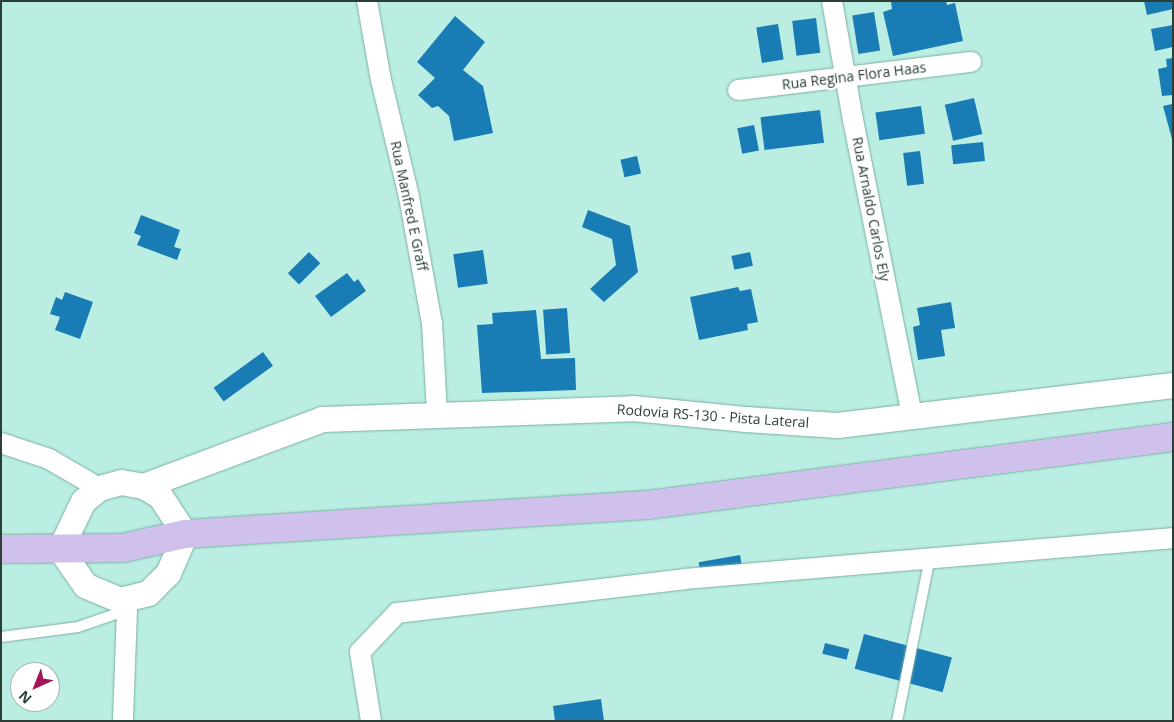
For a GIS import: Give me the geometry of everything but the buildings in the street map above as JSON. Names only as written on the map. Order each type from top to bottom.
[{"type":"main road","points":[[1,549],[123,548],[185,534],[648,505],[1173,437]]},
{"type":"street","name":"Rua Manfred E Graff","points":[[368,1],[382,80],[409,197],[432,323],[437,413]]},
{"type":"street","name":"Rua Arnaldo Carlos Ely","points":[[832,1],[912,416]]},
{"type":"street","name":"Rua Regina Flora Haas","points":[[738,90],[971,62]]},
{"type":"street","name":"Rodovia RS-130 - Pista Lateral","points":[[143,486],[322,419],[437,413],[633,408],[746,419],[837,425],[1173,385]]},
{"type":"street","points":[[1,443],[49,459],[99,488]]},
{"type":"street","points":[[121,482],[143,486],[160,496],[185,534],[168,573],[148,593],[123,605],[85,585],[60,549],[83,501],[99,488],[121,482]]},
{"type":"street","points":[[371,721],[360,652],[397,613],[685,579],[1173,538]]},
{"type":"street","points":[[123,605],[123,721]]},
{"type":"lane","points":[[897,721],[930,558]]},
{"type":"lane","points":[[1,637],[78,627],[123,605]]}]
